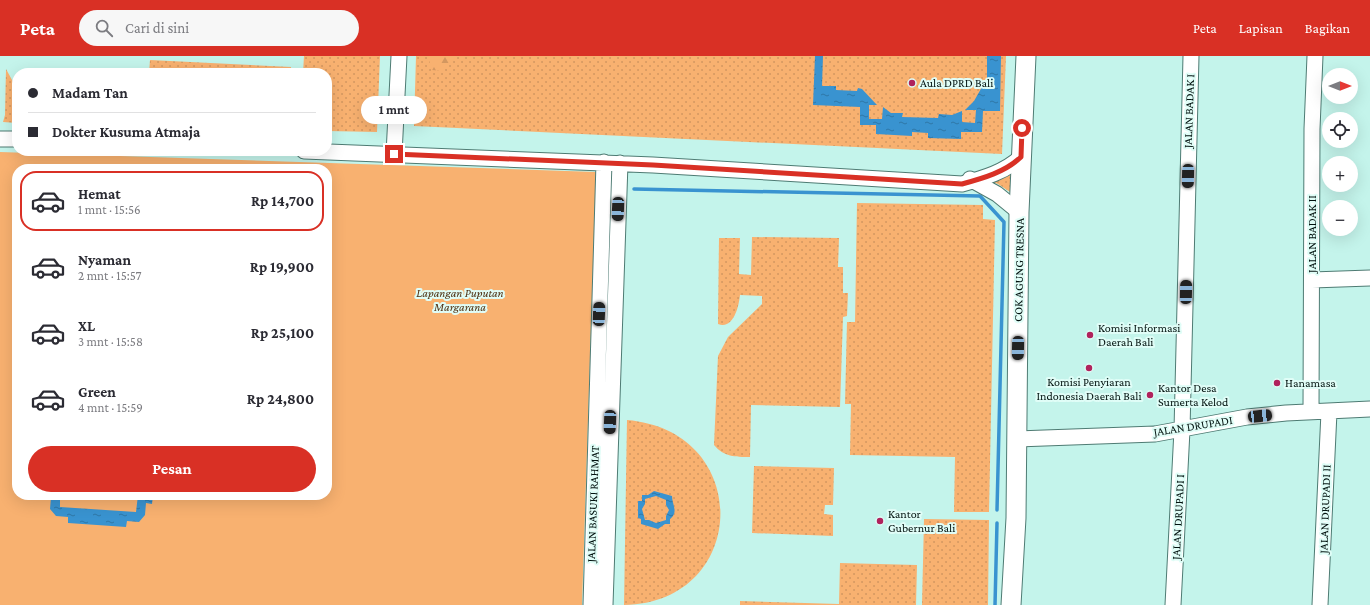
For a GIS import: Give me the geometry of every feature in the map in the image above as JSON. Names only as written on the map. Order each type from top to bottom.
[{"type":"main road","name":"COK AGUNG TRESNA","points":[[1011,605],[1016,518],[1019,212],[1026,56]]},
{"type":"street","points":[[394,154],[399,56]]},
{"type":"street","name":"JALAN BADAK I","points":[[1182,430],[1191,56]]},
{"type":"street","name":"JALAN BADAK II","points":[[1311,412],[1312,128],[1315,56]]},
{"type":"street","points":[[0,139],[12,139]]},
{"type":"street","points":[[332,152],[604,162],[917,180],[926,178],[963,178],[974,181],[997,194],[1019,212]]},
{"type":"street","points":[[974,181],[1002,170],[1013,164],[1021,157]]},
{"type":"street","name":"JALAN BASUKI RAHMAT","points":[[590,605],[604,162]]},
{"type":"street","name":"JALAN BASUKI RAHMAT","points":[[605,605],[620,163]]},
{"type":"street","points":[[1312,280],[1370,278]]},
{"type":"street","name":"JALAN DRUPADI","points":[[1016,439],[1155,434],[1247,417],[1370,409]]},
{"type":"street","name":"JALAN DRUPADI II","points":[[1320,605],[1329,412]]},
{"type":"street","name":"JALAN DRUPADI I","points":[[1173,605],[1182,430]]},
{"type":"green space","points":[[304,56],[380,56],[377,132],[332,131],[332,68],[303,68]]},
{"type":"green space","points":[[416,56],[1006,56],[1002,154],[414,126]]},
{"type":"green space","points":[[428,56],[454,56],[451,63],[442,71],[432,70]]},
{"type":"green space","points":[[150,60],[291,67],[291,68],[149,68]]},
{"type":"green space","points":[[6,69],[12,80],[12,123],[3,122],[5,115]]},
{"type":"green space","name":"Lapangan Puputan Margarana","points":[[0,152],[12,152],[12,156],[119,156],[596,172],[582,605],[0,605]]},
{"type":"green space","points":[[1011,174],[1010,192],[998,184],[987,180]]},
{"type":"green space","points":[[857,203],[983,205],[983,219],[995,220],[989,512],[954,512],[955,457],[850,455],[851,404],[845,404],[847,322],[855,322]]},
{"type":"green space","points":[[752,237],[839,238],[838,267],[843,267],[843,293],[848,293],[847,316],[843,317],[840,407],[751,405],[750,457],[739,457],[730,456],[722,452],[714,445],[718,356],[728,337],[762,304],[762,296],[740,295],[737,310],[732,320],[723,325],[718,324],[719,238],[740,238],[739,274],[751,275]]},
{"type":"green space","points":[[627,420],[669,431],[698,453],[715,483],[720,516],[714,548],[695,577],[665,597],[624,605]]},
{"type":"green space","points":[[754,466],[834,468],[833,505],[825,505],[824,514],[833,515],[833,536],[752,533]]},
{"type":"green space","points":[[924,519],[989,520],[988,605],[922,605]]},
{"type":"green space","points":[[840,563],[917,565],[916,605],[740,605],[740,601],[839,604]]},
{"type":"water","points":[[815,56],[823,56],[822,86],[836,86],[836,90],[857,91],[858,88],[862,89],[877,105],[869,105],[869,119],[882,119],[883,107],[891,113],[903,113],[902,117],[938,118],[939,114],[952,115],[962,111],[962,122],[975,123],[976,110],[965,110],[974,101],[982,87],[987,87],[987,56],[1001,56],[1000,111],[983,111],[982,132],[961,132],[961,139],[928,138],[928,133],[912,132],[912,136],[876,134],[876,125],[860,125],[860,107],[813,105]]},
{"type":"water","points":[[654,491],[672,496],[675,511],[670,519],[670,524],[665,524],[658,529],[641,524],[641,519],[638,518],[638,501],[642,501],[642,495],[648,495]],"holes":[[[656,496],[666,500],[666,505],[669,510],[666,520],[656,523],[645,520],[642,509],[645,504],[645,499]]]},
{"type":"water","points":[[51,500],[60,500],[60,507],[136,512],[137,500],[152,500],[152,504],[146,503],[145,515],[139,522],[127,521],[126,527],[68,523],[68,517],[56,516],[50,509]]},
{"type":"waterway","points":[[634,189],[980,196],[1004,222],[997,510]]},
{"type":"waterway","points":[[995,605],[997,523]]},
{"type":"place","name":"Aula DPRD Bali","points":[[912,83]]},
{"type":"place","name":"Komisi Informasi Daerah Bali","points":[[1090,335]]},
{"type":"place","name":"Komisi Penyiaran Indonesia Daerah Bali","points":[[1089,368]]},
{"type":"place","name":"Hanamasa","points":[[1277,383]]},
{"type":"place","name":"Kantor Desa Sumerta Kelod","points":[[1150,395]]},
{"type":"place","name":"Kantor Gubernur Bali","points":[[880,521]]},
{"type":"route","points":[[394,154],[653,165],[917,180],[926,183],[962,184],[1002,170],[1013,164],[1021,157],[1022,128]]}]
